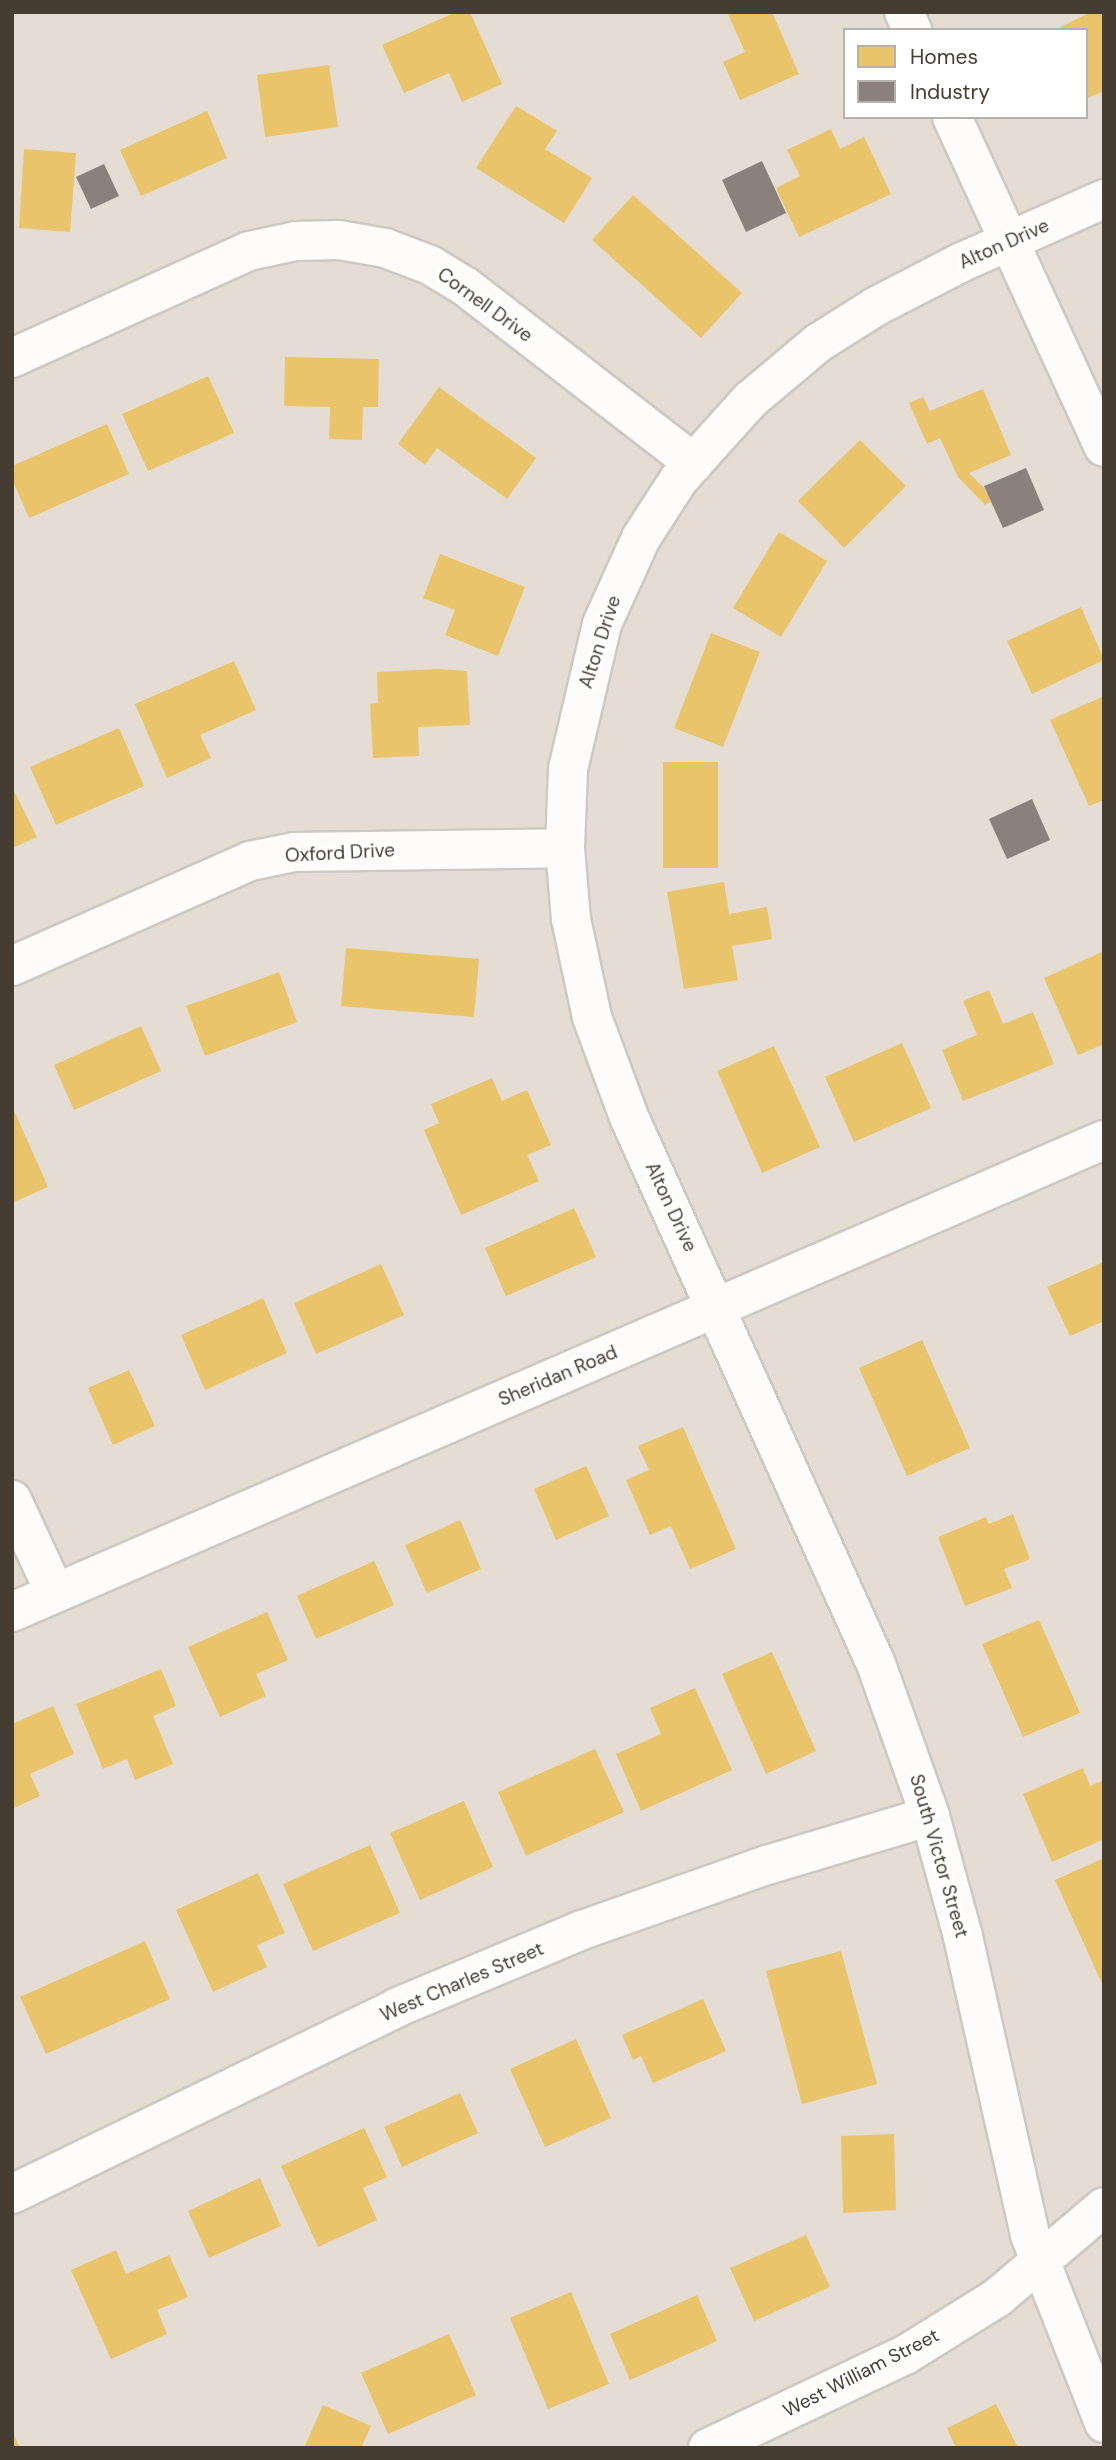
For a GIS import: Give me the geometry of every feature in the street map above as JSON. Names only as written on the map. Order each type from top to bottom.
[{"type":"street","points":[[904,12],[911,28]]},
{"type":"street","points":[[954,119],[1104,447]]},
{"type":"street","name":"Alton Drive","points":[[717,1307],[629,1117],[592,1017],[571,919],[565,848],[575,730],[603,624],[642,538],[694,463],[751,400],[818,343],[875,307],[1104,199]]},
{"type":"street","name":"Cornell Drive","points":[[12,358],[248,251],[296,241],[339,240],[396,252],[430,265],[466,287],[694,463]]},
{"type":"street","name":"Oxford Drive","points":[[12,966],[250,861],[295,852],[565,848]]},
{"type":"street","name":"Sheridan Road","points":[[12,1612],[1104,1140]]},
{"type":"street","name":"South Victor Street","points":[[717,1307],[876,1664],[930,1816],[963,1937],[1013,2169],[1040,2263],[1104,2423]]},
{"type":"street","points":[[12,1500],[55,1593]]},
{"type":"street","name":"West Charles Street","points":[[12,2194],[398,2007],[582,1930],[767,1865],[930,1816]]},
{"type":"street","name":"West William Street","points":[[708,2448],[905,2354],[998,2297],[1104,2207]]},
{"type":"shaded area","points":[[12,12],[1104,12],[1104,2448],[12,2448]]},
{"type":"building: Homes","points":[[456,12],[470,12],[502,84],[462,102],[449,73],[404,93],[382,45]]},
{"type":"building: Homes","points":[[727,12],[772,12],[799,74],[740,100],[723,62],[745,52]]},
{"type":"building: Homes","points":[[1091,12],[1104,12],[1104,91],[1088,98],[1088,28],[1058,28]]},
{"type":"building: Homes","points":[[329,65],[338,127],[265,137],[257,75]]},
{"type":"building: Homes","points":[[516,106],[557,131],[545,149],[592,178],[564,223],[476,168]]},
{"type":"building: Homes","points":[[207,111],[227,158],[141,196],[120,150]]},
{"type":"building: Homes","points":[[831,129],[840,149],[864,137],[891,194],[799,237],[776,188],[800,176],[787,150]]},
{"type":"building: Homes","points":[[24,149],[76,153],[70,232],[19,228]]},
{"type":"building: Homes","points":[[633,195],[742,293],[701,338],[592,240]]},
{"type":"building: Homes","points":[[285,357],[379,359],[378,407],[363,407],[362,440],[329,439],[330,407],[284,406]]},
{"type":"building: Homes","points":[[208,376],[234,433],[148,471],[122,414]]},
{"type":"building: Homes","points":[[439,387],[536,458],[507,499],[437,448],[425,465],[398,444]]},
{"type":"building: Homes","points":[[983,389],[1011,455],[969,473],[985,489],[991,502],[985,505],[958,477],[940,438],[927,444],[909,403],[923,397],[930,411]]},
{"type":"building: Homes","points":[[107,424],[129,474],[29,518],[12,479],[12,466]]},
{"type":"building: Homes","points":[[860,440],[906,486],[844,548],[798,501]]},
{"type":"building: Homes","points":[[779,532],[827,561],[781,637],[733,608]]},
{"type":"building: Homes","points":[[440,554],[525,587],[498,656],[445,635],[455,610],[423,598]]},
{"type":"building: Homes","points":[[1081,607],[1104,660],[1032,694],[1007,641]]},
{"type":"building: Homes","points":[[711,633],[760,652],[723,747],[674,728]]},
{"type":"building: Homes","points":[[234,661],[256,710],[200,735],[211,758],[167,778],[135,704]]},
{"type":"building: Homes","points":[[438,669],[467,671],[470,725],[418,727],[419,756],[373,758],[370,704],[378,703],[377,672]]},
{"type":"building: Homes","points":[[1104,696],[1104,800],[1089,806],[1050,720]]},
{"type":"building: Homes","points":[[119,728],[144,786],[56,825],[30,767]]},
{"type":"building: Homes","points":[[663,762],[718,762],[718,868],[663,868]]},
{"type":"building: Homes","points":[[12,787],[37,837],[12,848]]},
{"type":"building: Homes","points":[[724,882],[729,914],[767,907],[772,939],[732,946],[738,980],[684,989],[667,892]]},
{"type":"building: Homes","points":[[346,948],[479,959],[474,1017],[341,1006]]},
{"type":"building: Homes","points":[[1104,951],[1104,1044],[1078,1055],[1044,978]]},
{"type":"building: Homes","points":[[279,972],[297,1022],[205,1056],[186,1006]]},
{"type":"building: Homes","points":[[989,990],[1003,1024],[1033,1012],[1054,1064],[963,1101],[942,1050],[977,1035],[963,1001]]},
{"type":"building: Homes","points":[[141,1026],[161,1071],[74,1110],[54,1065]]},
{"type":"building: Homes","points":[[902,1043],[931,1108],[854,1142],[825,1077]]},
{"type":"building: Homes","points":[[774,1046],[820,1147],[762,1173],[717,1071]]},
{"type":"building: Homes","points":[[492,1078],[502,1101],[527,1090],[551,1145],[527,1155],[539,1181],[461,1215],[424,1130],[439,1123],[431,1104]]},
{"type":"building: Homes","points":[[12,1106],[48,1187],[12,1203]]},
{"type":"building: Homes","points":[[574,1208],[596,1257],[506,1296],[485,1248]]},
{"type":"building: Homes","points":[[1104,1262],[1104,1321],[1070,1336],[1047,1287]]},
{"type":"building: Homes","points":[[381,1264],[404,1315],[316,1354],[294,1303]]},
{"type":"building: Homes","points":[[263,1298],[287,1353],[205,1390],[181,1335]]},
{"type":"building: Homes","points":[[922,1340],[970,1448],[907,1476],[859,1368]]},
{"type":"building: Homes","points":[[129,1370],[155,1426],[113,1445],[88,1388]]},
{"type":"building: Homes","points":[[683,1427],[736,1549],[690,1569],[671,1526],[650,1535],[626,1480],[649,1470],[638,1446]]},
{"type":"building: Homes","points":[[586,1466],[609,1516],[556,1540],[534,1489]]},
{"type":"building: Homes","points":[[1013,1514],[1030,1559],[1004,1569],[1012,1588],[965,1606],[938,1537],[986,1517],[989,1524]]},
{"type":"building: Homes","points":[[460,1520],[481,1569],[427,1593],[405,1545]]},
{"type":"building: Homes","points":[[374,1561],[394,1605],[316,1639],[297,1596]]},
{"type":"building: Homes","points":[[267,1612],[288,1660],[256,1674],[266,1696],[220,1717],[188,1647]]},
{"type":"building: Homes","points":[[1039,1620],[1080,1713],[1023,1737],[982,1644]]},
{"type":"building: Homes","points":[[772,1652],[816,1751],[766,1774],[722,1674]]},
{"type":"building: Homes","points":[[161,1669],[176,1706],[153,1716],[173,1764],[135,1780],[127,1759],[103,1769],[76,1704]]},
{"type":"building: Homes","points":[[695,1688],[732,1770],[641,1811],[616,1754],[661,1734],[650,1708]]},
{"type":"building: Homes","points":[[53,1706],[74,1754],[30,1774],[40,1796],[12,1809],[12,1724]]},
{"type":"building: Homes","points":[[595,1749],[624,1812],[526,1856],[498,1792]]},
{"type":"building: Homes","points":[[1083,1768],[1090,1786],[1104,1780],[1104,1839],[1052,1862],[1023,1794]]},
{"type":"building: Homes","points":[[464,1801],[493,1867],[420,1900],[390,1833]]},
{"type":"building: Homes","points":[[370,1845],[400,1913],[313,1951],[283,1884]]},
{"type":"building: Homes","points":[[1104,1858],[1104,1988],[1055,1880]]},
{"type":"building: Homes","points":[[258,1873],[285,1933],[257,1945],[267,1967],[213,1992],[176,1910]]},
{"type":"building: Homes","points":[[145,1941],[170,1999],[46,2054],[20,1997]]},
{"type":"building: Homes","points":[[841,1951],[877,2084],[802,2104],[766,1971]]},
{"type":"building: Homes","points":[[703,1999],[726,2051],[653,2083],[641,2056],[633,2060],[622,2035]]},
{"type":"building: Homes","points":[[576,2039],[611,2118],[545,2147],[510,2069]]},
{"type":"building: Homes","points":[[460,2093],[478,2133],[402,2167],[384,2127]]},
{"type":"building: Homes","points":[[364,2128],[387,2177],[363,2188],[377,2220],[318,2247],[281,2166]]},
{"type":"building: Homes","points":[[894,2134],[896,2210],[843,2213],[841,2136]]},
{"type":"building: Homes","points":[[260,2178],[281,2226],[209,2258],[188,2211]]},
{"type":"building: Homes","points":[[806,2235],[830,2287],[754,2321],[730,2268]]},
{"type":"building: Homes","points":[[116,2250],[126,2274],[169,2255],[188,2297],[157,2310],[167,2334],[111,2359],[71,2270]]},
{"type":"building: Homes","points":[[571,2292],[609,2384],[548,2409],[510,2318]]},
{"type":"building: Homes","points":[[697,2295],[717,2341],[630,2380],[610,2334]]},
{"type":"building: Homes","points":[[449,2334],[476,2395],[388,2434],[361,2373]]},
{"type":"building: Homes","points":[[996,2404],[1018,2448],[956,2448],[947,2428]]},
{"type":"building: Homes","points":[[323,2405],[371,2426],[361,2448],[304,2448]]},
{"type":"building: Homes","points":[[12,2430],[20,2448],[12,2448]]},
{"type":"building: Industry","points":[[762,161],[786,213],[746,232],[722,180]]},
{"type":"building: Industry","points":[[104,164],[119,196],[91,209],[76,177]]},
{"type":"building: Industry","points":[[1026,468],[1044,510],[1003,528],[984,486]]},
{"type":"building: Industry","points":[[1032,799],[1050,840],[1007,859],[989,819]]}]
